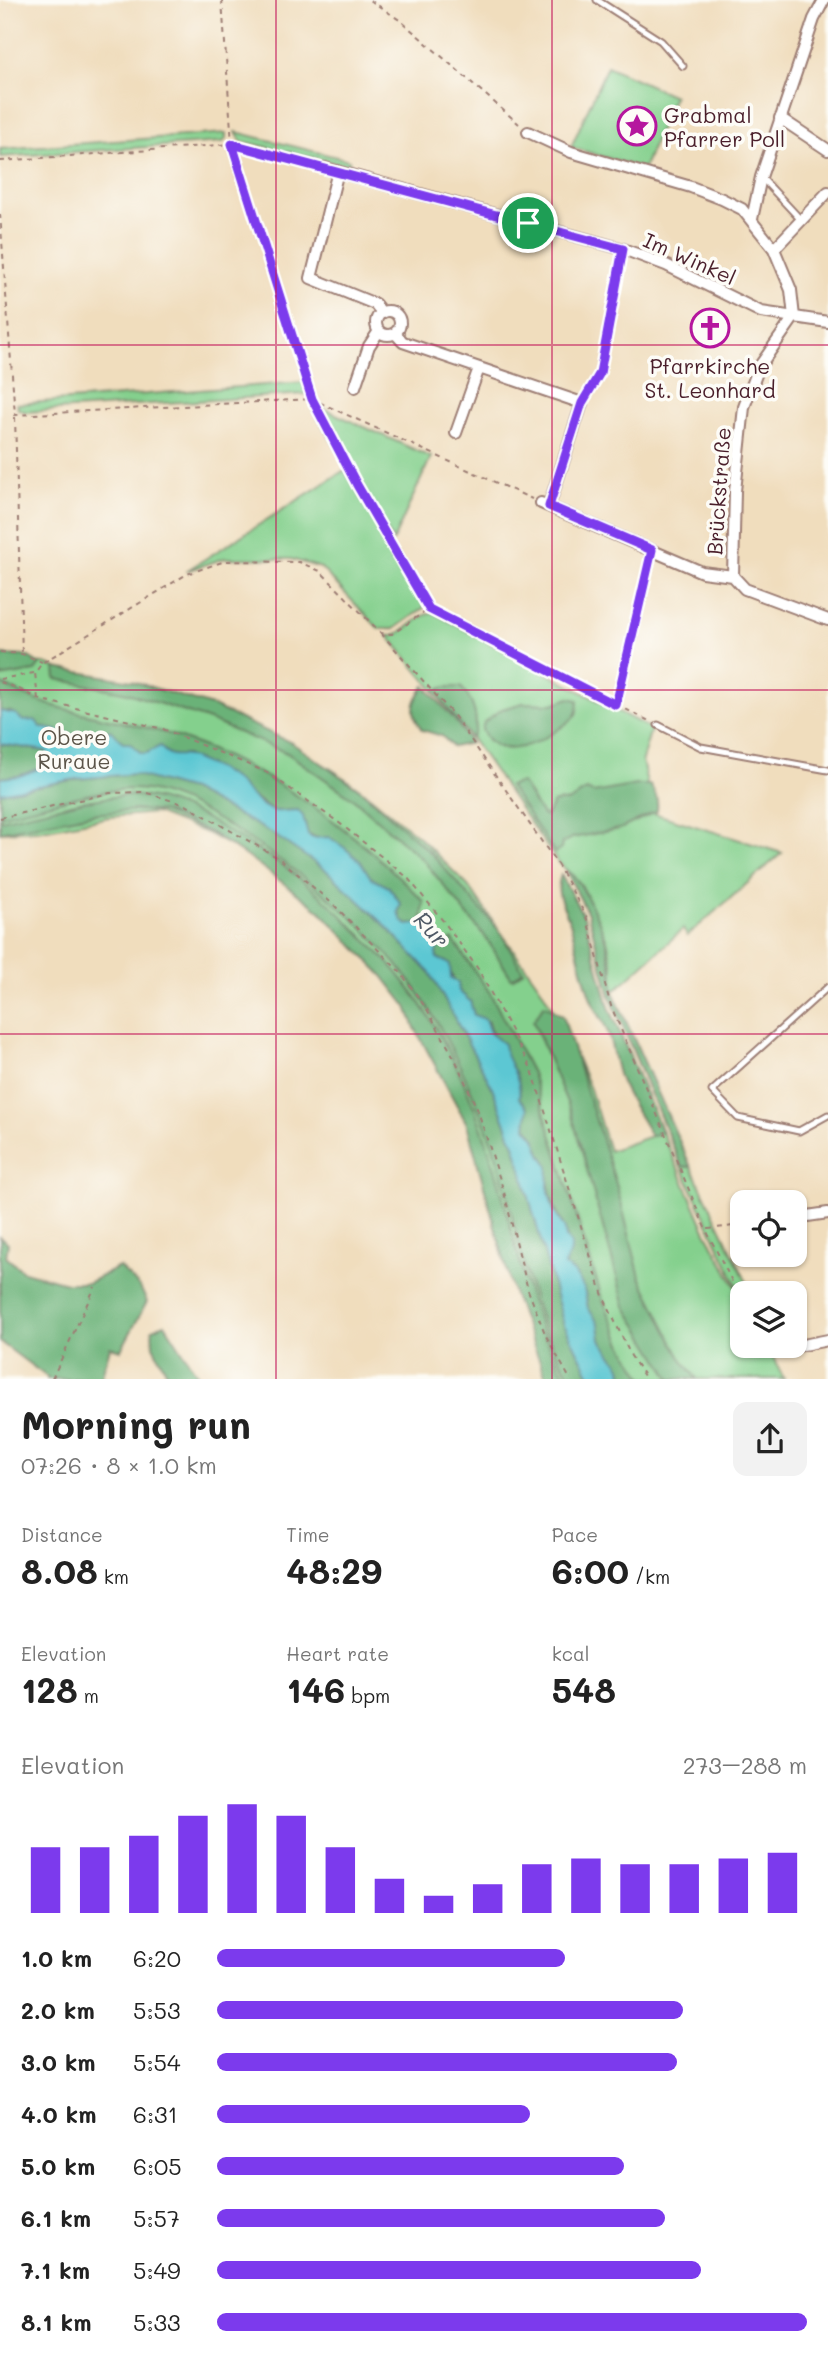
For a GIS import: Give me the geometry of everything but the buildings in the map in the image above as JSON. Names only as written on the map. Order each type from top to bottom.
[{"type":"street","points":[[752,219],[761,177],[821,1]]},
{"type":"street","points":[[780,118],[828,150]]},
{"type":"street","points":[[528,132],[571,152],[722,199],[742,209],[774,249],[791,290],[794,317]]},
{"type":"street","name":"Im Winkel","points":[[325,168],[623,249],[666,265],[761,312],[828,322]]},
{"type":"street","points":[[338,171],[311,278],[375,304],[382,313]]},
{"type":"street","points":[[774,249],[828,192]]},
{"type":"street","points":[[355,387],[369,346],[379,331],[377,320],[382,313],[394,312],[399,318],[400,327],[395,333],[387,335],[379,331]]},
{"type":"street","name":"Brückstraße","points":[[794,317],[759,367],[744,407],[735,491],[733,576],[745,589],[828,620]]},
{"type":"street","points":[[395,333],[403,342],[582,403],[545,505],[702,572],[733,576]]},
{"type":"street","points":[[456,433],[479,368]]},
{"type":"street","points":[[807,1216],[828,1213]]},
{"type":"street","points":[[807,1344],[828,1340]]},
{"type":"lane","points":[[597,0],[661,41],[683,66]]},
{"type":"lane","points":[[761,177],[801,220]]},
{"type":"lane","points":[[658,725],[701,747],[828,770]]},
{"type":"lane","points":[[828,987],[712,1091],[738,1118],[799,1131],[828,1115]]},
{"type":"path","points":[[222,0],[232,144],[312,399],[357,485],[429,609],[658,725]]},
{"type":"path","points":[[370,0],[401,22],[528,132]]},
{"type":"path","points":[[0,161],[232,144],[325,168]]},
{"type":"path","points":[[0,214],[15,415],[22,654]]},
{"type":"path","points":[[582,403],[600,373],[623,249]]},
{"type":"path","points":[[15,415],[312,399],[545,505]]},
{"type":"path","points":[[616,705],[652,550]]},
{"type":"path","points":[[0,680],[35,673],[43,663],[187,574],[225,561],[299,562],[320,571],[381,633],[455,717],[556,862],[586,916],[611,1006],[706,1230],[732,1281]]},
{"type":"path","points":[[381,633],[392,634],[429,609]]},
{"type":"path","points":[[0,652],[22,654],[43,663]]},
{"type":"path","points":[[35,673],[38,699]]},
{"type":"path","points":[[0,680],[38,699],[163,729],[266,772],[338,822],[407,877],[478,969],[522,1048],[532,1070],[603,1296],[631,1356],[646,1379]]},
{"type":"path","points":[[0,818],[110,793],[144,792],[186,805],[279,859],[343,915],[401,973],[428,1011],[455,1059],[478,1111],[504,1192],[528,1290],[546,1336],[570,1379]]},
{"type":"path","points":[[706,1230],[730,1227]]},
{"type":"path","points":[[52,1379],[95,1287]]},
{"type":"green space","points":[[607,66],[674,96],[643,169],[571,147]]},
{"type":"green space","points":[[236,132],[349,160],[350,166],[241,141]]},
{"type":"green space","points":[[226,133],[223,142],[0,157],[0,149]]},
{"type":"green space","points":[[304,382],[306,394],[26,412],[18,409],[17,404]]},
{"type":"green space","points":[[320,407],[431,457],[393,541],[313,409]]},
{"type":"green space","points":[[345,470],[425,607],[394,629],[379,629],[321,568],[291,559],[225,558],[186,571]]},
{"type":"green space","points":[[432,612],[651,729],[642,760],[653,813],[782,853],[687,936],[683,929],[613,992],[613,968],[607,940],[581,884],[557,861],[456,716],[388,636],[400,632]]},
{"type":"green space","points":[[0,655],[27,656],[40,664],[35,671],[0,677]]},
{"type":"green space","name":"Obere Ruraue","points":[[0,662],[45,664],[288,744],[333,770],[371,797],[422,840],[468,886],[540,987],[564,1028],[590,1089],[609,1151],[662,1132],[705,1230],[732,1281],[730,1281],[730,1358],[774,1358],[784,1379],[562,1379],[535,1328],[483,1151],[421,1022],[361,947],[308,897],[240,851],[209,834],[156,813],[109,817],[42,830],[0,832]]},
{"type":"green space","points":[[55,668],[132,681],[215,707],[292,743],[362,791],[431,853],[499,930],[523,971],[512,979],[486,938],[424,861],[355,800],[287,753],[209,720],[128,693],[56,679]]},
{"type":"green space","points":[[0,684],[47,704],[178,737],[247,767],[280,785],[341,827],[398,876],[424,902],[422,921],[407,925],[398,912],[401,904],[389,887],[376,881],[318,838],[308,835],[298,810],[274,811],[249,794],[235,779],[186,755],[174,757],[160,747],[141,753],[130,743],[124,743],[108,731],[105,736],[70,736],[23,721],[11,712],[0,711]]},
{"type":"green space","points":[[425,686],[471,743],[453,747],[442,736],[422,730],[414,707]]},
{"type":"green space","points":[[445,687],[461,687],[469,698],[476,718],[471,738],[434,691]]},
{"type":"green space","points":[[569,698],[578,700],[575,716],[535,743],[514,748],[496,746],[482,730],[484,722],[502,709],[523,703],[553,704]]},
{"type":"green space","points":[[0,744],[46,751],[51,758],[51,764],[19,776],[0,778]]},
{"type":"green space","points":[[134,774],[191,790],[270,832],[327,871],[384,924],[430,973],[491,1085],[516,1150],[564,1325],[592,1379],[572,1379],[543,1325],[533,1297],[494,1149],[455,1056],[416,990],[366,932],[327,896],[263,848],[207,813],[171,796],[146,790],[112,791],[0,816],[0,793],[77,779]]},
{"type":"green space","points":[[523,784],[542,815],[547,816],[553,803],[571,800],[587,790],[593,793],[637,785],[650,785],[656,798],[657,811],[620,829],[572,838],[562,843],[561,849],[555,853],[509,786]]},
{"type":"green space","points":[[127,795],[164,801],[198,814],[274,860],[309,886],[342,916],[399,975],[434,1024],[473,1105],[493,1161],[535,1311],[554,1357],[567,1379],[547,1379],[514,1296],[467,1124],[415,1028],[407,1007],[383,976],[320,911],[258,864],[211,833],[164,812],[139,810],[93,814],[0,832],[0,820],[84,801]]},
{"type":"green space","points":[[566,871],[580,884],[595,912],[610,956],[613,992],[691,1167],[681,1166],[610,996],[588,914]]},
{"type":"green space","points":[[561,875],[584,917],[609,1007],[662,1132],[651,1136],[620,1080],[608,1033],[591,999],[571,926],[559,895]]},
{"type":"green space","points":[[453,940],[490,993],[532,1073],[602,1298],[624,1348],[644,1379],[623,1379],[623,1372],[601,1340],[599,1328],[588,1309],[584,1288],[574,1272],[564,1265],[571,1252],[551,1197],[549,1166],[526,1126],[528,1108],[519,1098],[517,1078],[488,1022],[474,1015],[470,1001],[459,991],[446,962],[437,958],[440,944]]},
{"type":"green space","points":[[544,1005],[563,1016],[617,1187],[640,1277],[680,1356],[697,1379],[671,1379],[625,1306],[571,1112],[533,1021]]},
{"type":"green space","points":[[681,1166],[691,1167],[730,1248],[730,1267],[739,1267],[746,1281],[735,1281]]},
{"type":"green space","points":[[0,1237],[8,1243],[6,1257],[24,1272],[67,1283],[88,1283],[119,1267],[140,1287],[147,1302],[121,1350],[110,1347],[101,1379],[47,1379],[0,1342]]},
{"type":"green space","points":[[165,1324],[200,1379],[170,1379],[153,1346],[152,1329]]},
{"type":"water","points":[[0,711],[16,714],[23,721],[35,720],[42,728],[77,736],[94,737],[110,730],[141,753],[160,746],[169,754],[188,756],[218,769],[233,778],[269,809],[298,810],[303,816],[308,835],[313,838],[329,837],[361,862],[371,878],[389,887],[401,904],[398,912],[407,925],[422,921],[440,944],[437,958],[450,964],[451,978],[458,983],[459,991],[470,1001],[474,1015],[485,1019],[490,1033],[504,1044],[519,1083],[519,1098],[528,1108],[526,1127],[535,1138],[549,1166],[548,1186],[553,1209],[571,1244],[571,1252],[564,1265],[574,1272],[584,1288],[588,1308],[599,1324],[601,1340],[621,1367],[623,1379],[592,1379],[564,1325],[516,1150],[491,1085],[430,973],[384,924],[327,871],[270,832],[191,790],[134,774],[76,779],[0,793],[0,778],[19,776],[51,764],[51,758],[46,751],[0,744]]},
{"type":"place","name":"Grabmal Pfarrer Poll","points":[[637,126]]},
{"type":"place","name":"Pfarrkirche St. Leonhard","points":[[710,328]]},
{"type":"route","points":[[232,144],[528,223],[623,249],[600,373],[582,403],[549,506],[652,550],[616,705],[429,609],[357,485],[312,399],[232,144]]},
{"type":"water label","name":"Rur","points":[[432,929]]}]
